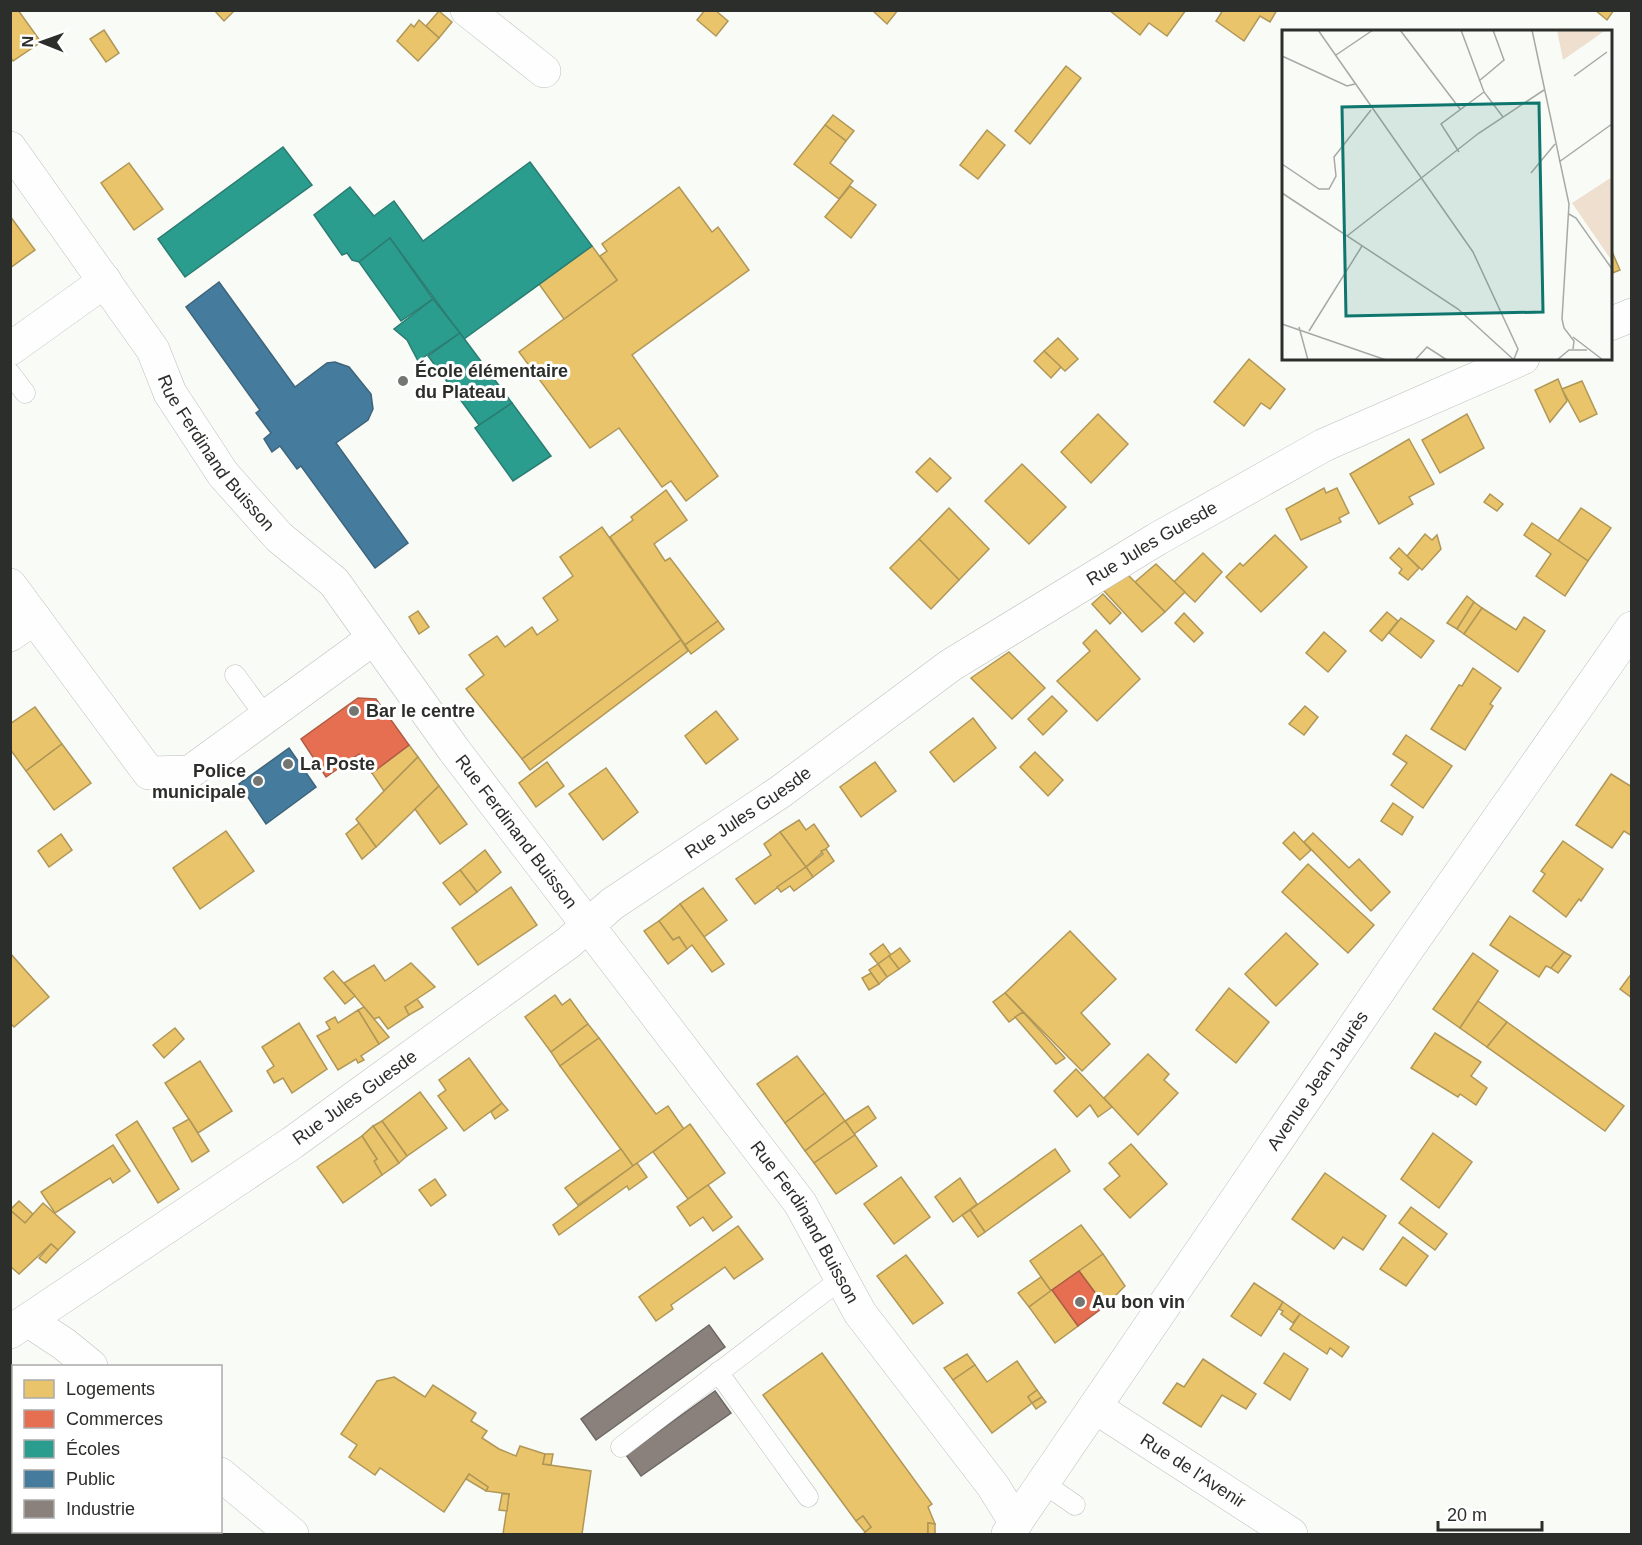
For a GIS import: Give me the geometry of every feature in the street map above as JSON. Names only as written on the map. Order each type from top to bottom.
[{"type":"street","points":[[467,10],[544,71]]},
{"type":"street","name":"Rue Ferdinand Buisson","points":[[10,148],[153,350],[170,393],[223,474],[279,537],[334,582],[454,750],[800,1203],[860,1313],[993,1486],[1012,1529]]},
{"type":"street","points":[[10,349],[105,281]]},
{"type":"street","points":[[1612,324],[1632,315]]},
{"type":"street","name":"Rue Jules Guesde","points":[[20,1326],[292,1143],[587,927],[612,904],[780,792],[951,665],[1157,539],[1324,446],[1518,360]]},
{"type":"street","points":[[10,585],[22,627],[149,773],[190,772],[374,638]]},
{"type":"street","name":"Avenue Jean Jaurès","points":[[1012,1529],[1411,945],[1632,628]]},
{"type":"street","points":[[20,1326],[89,1365]]},
{"type":"street","name":"Rue de l'Avenir","points":[[1095,1407],[1291,1534]]},
{"type":"street","points":[[222,1476],[292,1534]]},
{"type":"lane","points":[[10,373],[25,393]]},
{"type":"lane","points":[[236,675],[266,717]]},
{"type":"lane","points":[[621,1447],[841,1279]]},
{"type":"lane","points":[[718,1372],[808,1497]]},
{"type":"lane","points":[[1043,1483],[1075,1505]]},
{"type":"building: Logements","points":[[10,10],[18,10],[41,42],[13,61],[10,57]]},
{"type":"building: Logements","points":[[214,10],[235,10],[224,21]]},
{"type":"building: Logements","points":[[705,10],[715,10],[728,21],[716,36],[697,20]]},
{"type":"building: Logements","points":[[872,10],[898,10],[887,24]]},
{"type":"building: Logements","points":[[1109,10],[1186,10],[1167,36],[1149,23],[1140,35]]},
{"type":"building: Logements","points":[[1223,10],[1277,10],[1270,22],[1260,16],[1244,41],[1216,21]]},
{"type":"building: Logements","points":[[1595,10],[1614,10],[1607,20]]},
{"type":"building: Logements","points":[[439,11],[452,22],[439,38],[426,26]]},
{"type":"building: Logements","points":[[419,20],[439,38],[418,61],[397,41],[411,24],[414,27]]},
{"type":"building: Logements","points":[[104,30],[119,53],[106,62],[90,39]]},
{"type":"building: Logements","points":[[1066,66],[1081,78],[1030,144],[1015,131]]},
{"type":"building: Logements","points":[[833,115],[854,131],[846,141],[825,125]]},
{"type":"building: Logements","points":[[825,125],[846,141],[830,163],[853,181],[839,199],[794,164]]},
{"type":"building: Logements","points":[[987,130],[1005,145],[978,179],[960,165]]},
{"type":"building: Logements","points":[[129,163],[163,209],[134,230],[101,183]]},
{"type":"building: Logements","points":[[850,186],[876,205],[851,238],[825,217]]},
{"type":"building: Logements","points":[[679,187],[712,232],[718,227],[749,270],[632,355],[718,476],[686,501],[671,481],[662,487],[619,428],[590,448],[519,352],[617,280],[600,256],[607,251],[602,244]]},
{"type":"building: Logements","points":[[10,216],[35,250],[10,268]]},
{"type":"building: Logements","points":[[592,246],[617,280],[564,319],[539,284]]},
{"type":"building: Logements","points":[[1612,252],[1620,270],[1612,273]]},
{"type":"building: Logements","points":[[1058,338],[1078,359],[1065,371],[1044,351]]},
{"type":"building: Logements","points":[[1044,351],[1061,367],[1051,378],[1034,361]]},
{"type":"building: Logements","points":[[1249,359],[1285,389],[1270,409],[1261,403],[1244,426],[1214,402]]},
{"type":"building: Logements","points":[[1558,379],[1567,401],[1550,422],[1535,390]]},
{"type":"building: Logements","points":[[1582,381],[1597,414],[1580,422],[1562,389]]},
{"type":"building: Logements","points":[[1098,414],[1128,444],[1091,483],[1061,452]]},
{"type":"building: Logements","points":[[1467,414],[1484,448],[1440,473],[1422,440]]},
{"type":"building: Logements","points":[[1409,439],[1434,484],[1409,497],[1413,504],[1379,524],[1350,474]]},
{"type":"building: Logements","points":[[930,458],[951,478],[937,492],[916,472]]},
{"type":"building: Logements","points":[[1022,464],[1066,507],[1029,544],[985,501]]},
{"type":"building: Logements","points":[[1324,488],[1326,493],[1337,488],[1349,513],[1339,518],[1341,522],[1301,540],[1286,509]]},
{"type":"building: Logements","points":[[666,490],[687,520],[654,544],[665,561],[670,558],[718,621],[685,645],[610,537],[633,520],[631,517]]},
{"type":"building: Logements","points":[[1490,494],[1503,504],[1497,511],[1484,502]]},
{"type":"building: Logements","points":[[949,508],[989,549],[959,580],[919,539]]},
{"type":"building: Logements","points":[[1581,508],[1611,528],[1588,561],[1558,541]]},
{"type":"building: Logements","points":[[1532,523],[1588,561],[1565,596],[1536,576],[1551,554],[1524,535]]},
{"type":"building: Logements","points":[[602,527],[681,640],[522,759],[466,689],[484,675],[469,655],[497,636],[505,647],[532,627],[537,635],[558,620],[543,598],[573,576],[560,557]]},
{"type":"building: Logements","points":[[1425,534],[1432,540],[1437,535],[1441,549],[1422,570],[1407,556]]},
{"type":"building: Logements","points":[[1275,535],[1307,567],[1261,612],[1226,577],[1240,563],[1243,566]]},
{"type":"building: Logements","points":[[919,539],[959,580],[931,609],[890,568]]},
{"type":"building: Logements","points":[[1399,548],[1419,568],[1408,580],[1399,573],[1402,569],[1390,558]]},
{"type":"building: Logements","points":[[1203,553],[1222,572],[1195,602],[1174,582]]},
{"type":"building: Logements","points":[[1156,564],[1185,592],[1165,612],[1135,582]]},
{"type":"building: Logements","points":[[1127,574],[1165,612],[1142,632],[1103,590]]},
{"type":"building: Logements","points":[[1103,594],[1121,613],[1110,624],[1092,604]]},
{"type":"building: Logements","points":[[1467,596],[1474,602],[1457,629],[1447,623]]},
{"type":"building: Logements","points":[[1474,602],[1482,608],[1464,634],[1457,629]]},
{"type":"building: Logements","points":[[1482,608],[1516,630],[1524,617],[1545,631],[1518,672],[1464,634]]},
{"type":"building: Logements","points":[[418,611],[429,627],[419,634],[409,617]]},
{"type":"building: Logements","points":[[1387,612],[1398,621],[1382,641],[1370,631]]},
{"type":"building: Logements","points":[[1184,613],[1203,633],[1194,642],[1175,623]]},
{"type":"building: Logements","points":[[1401,618],[1434,641],[1421,658],[1389,633]]},
{"type":"building: Logements","points":[[718,621],[724,629],[691,654],[685,645]]},
{"type":"building: Logements","points":[[1096,630],[1140,679],[1097,721],[1057,681],[1090,651],[1083,643]]},
{"type":"building: Logements","points":[[1324,632],[1346,651],[1328,672],[1306,653]]},
{"type":"building: Logements","points":[[681,640],[688,651],[530,770],[522,759]]},
{"type":"building: Logements","points":[[1009,652],[1045,688],[1012,719],[971,678]]},
{"type":"building: Logements","points":[[1473,668],[1501,688],[1490,704],[1493,706],[1465,750],[1431,729],[1459,685],[1462,686]]},
{"type":"building: Logements","points":[[1052,696],[1067,711],[1043,735],[1028,719]]},
{"type":"building: Logements","points":[[1305,706],[1318,717],[1304,735],[1289,724]]},
{"type":"building: Logements","points":[[35,707],[62,744],[26,771],[10,749],[10,724]]},
{"type":"building: Logements","points":[[716,711],[738,739],[706,764],[685,736]]},
{"type":"building: Logements","points":[[973,718],[996,748],[954,782],[930,752]]},
{"type":"building: Logements","points":[[1406,735],[1452,766],[1423,808],[1391,785],[1407,763],[1393,754]]},
{"type":"building: Logements","points":[[62,744],[91,783],[54,810],[26,771]]},
{"type":"building: Logements","points":[[409,745],[418,757],[384,791],[372,773]]},
{"type":"building: Logements","points":[[1035,752],[1063,780],[1048,796],[1020,767]]},
{"type":"building: Logements","points":[[418,757],[439,786],[376,847],[356,819]]},
{"type":"building: Logements","points":[[547,762],[564,786],[536,807],[519,783]]},
{"type":"building: Logements","points":[[875,762],[896,791],[861,817],[840,787]]},
{"type":"building: Logements","points":[[606,768],[638,812],[603,840],[569,794]]},
{"type":"building: Logements","points":[[1611,774],[1632,787],[1632,836],[1624,831],[1612,848],[1576,825]]},
{"type":"building: Logements","points":[[439,786],[467,824],[440,844],[415,809]]},
{"type":"building: Logements","points":[[1393,803],[1413,817],[1402,835],[1381,821]]},
{"type":"building: Logements","points":[[799,820],[806,830],[814,824],[829,846],[806,867],[780,832]]},
{"type":"building: Logements","points":[[359,823],[376,847],[362,859],[346,834]]},
{"type":"building: Logements","points":[[226,831],[254,871],[200,909],[173,868]]},
{"type":"building: Logements","points":[[780,832],[806,867],[755,904],[736,879],[771,855],[764,844]]},
{"type":"building: Logements","points":[[1294,832],[1311,850],[1300,860],[1283,843]]},
{"type":"building: Logements","points":[[1313,833],[1349,868],[1359,859],[1390,892],[1371,911],[1304,842]]},
{"type":"building: Logements","points":[[61,834],[72,850],[49,867],[38,851]]},
{"type":"building: Logements","points":[[1563,841],[1603,869],[1581,901],[1579,899],[1566,917],[1533,891],[1545,874],[1541,871]]},
{"type":"building: Logements","points":[[826,849],[834,861],[813,877],[806,867],[823,854],[821,851]]},
{"type":"building: Logements","points":[[485,850],[501,872],[477,892],[460,870]]},
{"type":"building: Logements","points":[[1308,864],[1374,925],[1348,953],[1282,892]]},
{"type":"building: Logements","points":[[806,867],[813,877],[794,891],[790,886],[781,892],[777,887]]},
{"type":"building: Logements","points":[[460,870],[477,892],[460,905],[443,883]]},
{"type":"building: Logements","points":[[511,887],[537,925],[478,965],[452,928]]},
{"type":"building: Logements","points":[[703,888],[727,920],[704,937],[680,904]]},
{"type":"building: Logements","points":[[680,904],[724,964],[712,972],[692,945],[687,949],[679,937],[673,940],[659,921]]},
{"type":"building: Logements","points":[[1510,916],[1564,952],[1551,968],[1546,966],[1539,977],[1490,945]]},
{"type":"building: Logements","points":[[659,921],[673,940],[679,937],[687,949],[668,964],[644,931]]},
{"type":"building: Logements","points":[[1070,931],[1116,979],[1081,1013],[1110,1044],[1082,1071],[1005,993]]},
{"type":"building: Logements","points":[[1286,933],[1318,964],[1276,1006],[1245,974]]},
{"type":"building: Logements","points":[[883,944],[891,955],[878,964],[870,954]]},
{"type":"building: Logements","points":[[900,948],[910,961],[899,969],[889,956]]},
{"type":"building: Logements","points":[[1564,952],[1571,956],[1558,973],[1551,968]]},
{"type":"building: Logements","points":[[10,953],[49,997],[14,1027],[10,1023]]},
{"type":"building: Logements","points":[[1473,953],[1498,971],[1460,1028],[1433,1009]]},
{"type":"building: Logements","points":[[889,956],[899,969],[887,977],[878,964]]},
{"type":"building: Logements","points":[[411,963],[435,987],[405,1007],[409,1015],[388,1029],[379,1017],[374,1019],[344,983],[374,965],[385,981]]},
{"type":"building: Logements","points":[[878,964],[887,977],[879,984],[869,970]]},
{"type":"building: Logements","points":[[333,971],[355,996],[345,1004],[324,978]]},
{"type":"building: Logements","points":[[871,973],[879,984],[869,990],[862,978]]},
{"type":"building: Logements","points":[[1632,973],[1632,998],[1620,989]]},
{"type":"building: Logements","points":[[1229,988],[1269,1022],[1236,1063],[1196,1030]]},
{"type":"building: Logements","points":[[1005,993],[1023,1012],[1009,1022],[993,1002]]},
{"type":"building: Logements","points":[[555,995],[562,1005],[570,999],[588,1024],[551,1052],[525,1017]]},
{"type":"building: Logements","points":[[417,999],[423,1007],[409,1015],[405,1007]]},
{"type":"building: Logements","points":[[1478,1001],[1507,1022],[1487,1047],[1460,1028]]},
{"type":"building: Logements","points":[[364,1007],[389,1037],[379,1044],[358,1010]]},
{"type":"building: Logements","points":[[358,1010],[379,1044],[361,1056],[364,1060],[358,1063],[356,1059],[338,1070],[317,1036],[330,1029],[326,1022],[335,1017],[338,1023]]},
{"type":"building: Logements","points":[[1023,1012],[1065,1058],[1056,1064],[1015,1017]]},
{"type":"building: Logements","points":[[1507,1022],[1624,1106],[1605,1131],[1487,1047]]},
{"type":"building: Logements","points":[[299,1023],[327,1069],[292,1093],[283,1078],[274,1083],[267,1071],[274,1066],[262,1047]]},
{"type":"building: Logements","points":[[588,1024],[599,1038],[560,1066],[551,1052]]},
{"type":"building: Logements","points":[[175,1028],[184,1039],[164,1058],[153,1045]]},
{"type":"building: Logements","points":[[1435,1033],[1481,1062],[1471,1076],[1487,1088],[1476,1105],[1460,1094],[1458,1097],[1411,1068]]},
{"type":"building: Logements","points":[[599,1038],[656,1114],[668,1106],[684,1129],[633,1166],[560,1066]]},
{"type":"building: Logements","points":[[1148,1054],[1169,1074],[1164,1080],[1178,1093],[1138,1135],[1104,1098]]},
{"type":"building: Logements","points":[[797,1056],[825,1093],[785,1123],[757,1084]]},
{"type":"building: Logements","points":[[469,1058],[502,1103],[464,1131],[438,1096],[446,1090],[439,1080]]},
{"type":"building: Logements","points":[[200,1061],[232,1111],[198,1133],[165,1083]]},
{"type":"building: Logements","points":[[1076,1069],[1112,1107],[1098,1117],[1090,1105],[1077,1117],[1054,1091]]},
{"type":"building: Logements","points":[[420,1092],[447,1128],[407,1156],[382,1121]]},
{"type":"building: Logements","points":[[825,1093],[845,1121],[805,1151],[785,1123]]},
{"type":"building: Logements","points":[[502,1103],[508,1110],[495,1119],[491,1112]]},
{"type":"building: Logements","points":[[868,1106],[876,1118],[854,1134],[845,1121]]},
{"type":"building: Logements","points":[[189,1119],[209,1151],[192,1162],[173,1128]]},
{"type":"building: Logements","points":[[137,1121],[179,1189],[158,1203],[116,1135]]},
{"type":"building: Logements","points":[[382,1121],[407,1156],[399,1163],[373,1126]]},
{"type":"building: Logements","points":[[845,1121],[855,1135],[814,1163],[805,1151]]},
{"type":"building: Logements","points":[[690,1124],[725,1173],[688,1199],[653,1152]]},
{"type":"building: Logements","points":[[373,1126],[399,1163],[382,1175],[374,1161],[377,1159],[362,1136]]},
{"type":"building: Logements","points":[[1433,1133],[1472,1162],[1439,1208],[1401,1179]]},
{"type":"building: Logements","points":[[855,1135],[877,1166],[836,1194],[814,1163]]},
{"type":"building: Logements","points":[[362,1136],[377,1159],[374,1161],[382,1175],[343,1203],[317,1167]]},
{"type":"building: Logements","points":[[1131,1144],[1167,1184],[1130,1218],[1104,1189],[1120,1176],[1109,1163]]},
{"type":"building: Logements","points":[[113,1145],[130,1171],[113,1183],[110,1178],[55,1213],[41,1192]]},
{"type":"building: Logements","points":[[621,1149],[633,1166],[578,1205],[565,1188]]},
{"type":"building: Logements","points":[[1055,1149],[1070,1171],[985,1232],[970,1210]]},
{"type":"building: Logements","points":[[637,1163],[647,1177],[629,1190],[627,1186],[559,1235],[553,1225]]},
{"type":"building: Logements","points":[[1325,1173],[1386,1216],[1363,1250],[1343,1237],[1334,1249],[1292,1219]]},
{"type":"building: Logements","points":[[901,1177],[930,1217],[894,1244],[864,1204]]},
{"type":"building: Logements","points":[[960,1178],[977,1204],[953,1222],[935,1197]]},
{"type":"building: Logements","points":[[435,1179],[446,1195],[431,1206],[419,1190]]},
{"type":"building: Logements","points":[[708,1185],[732,1217],[713,1231],[703,1217],[690,1226],[677,1207]]},
{"type":"building: Logements","points":[[19,1201],[33,1214],[25,1223],[10,1210]]},
{"type":"building: Logements","points":[[43,1203],[75,1232],[58,1250],[51,1244],[19,1274],[10,1266],[10,1210],[25,1223]]},
{"type":"building: Logements","points":[[1411,1207],[1447,1234],[1435,1250],[1399,1223]]},
{"type":"building: Logements","points":[[970,1210],[985,1232],[978,1237],[962,1215]]},
{"type":"building: Logements","points":[[1081,1225],[1103,1254],[1051,1291],[1030,1261]]},
{"type":"building: Logements","points":[[738,1226],[763,1259],[734,1279],[725,1267],[671,1305],[673,1309],[656,1321],[639,1297]]},
{"type":"building: Logements","points":[[1403,1237],[1428,1256],[1406,1286],[1380,1269]]},
{"type":"building: Logements","points":[[51,1244],[58,1250],[46,1263],[39,1258]]},
{"type":"building: Logements","points":[[1103,1254],[1125,1286],[1105,1306],[1079,1271]]},
{"type":"building: Logements","points":[[906,1255],[943,1303],[913,1324],[877,1276]]},
{"type":"building: Logements","points":[[1041,1277],[1051,1291],[1029,1307],[1018,1293]]},
{"type":"building: Logements","points":[[1254,1283],[1283,1302],[1261,1336],[1231,1316]]},
{"type":"building: Logements","points":[[1052,1290],[1078,1326],[1055,1343],[1029,1307]]},
{"type":"building: Logements","points":[[1283,1302],[1300,1314],[1293,1323],[1281,1314],[1283,1311],[1279,1309]]},
{"type":"building: Logements","points":[[1300,1314],[1349,1347],[1342,1357],[1330,1348],[1327,1354],[1290,1329]]},
{"type":"building: Logements","points":[[822,1353],[932,1504],[928,1507],[935,1524],[928,1523],[928,1534],[863,1534],[871,1527],[863,1516],[856,1521],[763,1395]]},
{"type":"building: Logements","points":[[1284,1353],[1308,1369],[1290,1400],[1264,1383]]},
{"type":"building: Logements","points":[[967,1354],[975,1365],[953,1380],[944,1368]]},
{"type":"building: Logements","points":[[1203,1359],[1256,1394],[1246,1409],[1222,1395],[1201,1427],[1163,1403],[1177,1383],[1184,1387]]},
{"type":"building: Logements","points":[[1017,1361],[1037,1390],[1028,1397],[1032,1403],[992,1433],[953,1380],[975,1365],[987,1382]]},
{"type":"building: Logements","points":[[394,1377],[425,1397],[433,1385],[476,1413],[471,1421],[487,1431],[482,1438],[499,1449],[516,1456],[520,1446],[545,1454],[543,1464],[591,1471],[582,1534],[503,1534],[509,1494],[486,1491],[488,1487],[469,1474],[444,1512],[380,1468],[375,1475],[349,1457],[357,1445],[341,1434],[377,1381]]},
{"type":"building: Logements","points":[[1037,1390],[1042,1397],[1032,1403],[1028,1397]]},
{"type":"building: Logements","points":[[1042,1397],[1046,1402],[1036,1409],[1032,1403]]},
{"type":"building: Logements","points":[[545,1454],[553,1454],[551,1465],[543,1464]]},
{"type":"building: Logements","points":[[469,1474],[488,1487],[486,1491],[466,1479]]},
{"type":"building: Logements","points":[[502,1494],[509,1494],[507,1511],[499,1510]]},
{"type":"building: Logements","points":[[863,1516],[871,1527],[865,1532],[856,1521]]},
{"type":"building: Logements","points":[[928,1523],[935,1524],[935,1534],[928,1534]]},
{"type":"building: Commerces","points":[[358,698],[376,699],[409,745],[372,773],[359,754],[326,777],[301,739]]},
{"type":"building: Commerces","points":[[1079,1271],[1105,1306],[1078,1326],[1052,1290]]},
{"type":"building: Écoles","points":[[283,147],[312,185],[185,277],[158,239]]},
{"type":"building: Écoles","points":[[530,162],[592,246],[464,339],[390,238],[359,262],[352,260],[347,253],[342,255],[314,215],[350,187],[374,216],[394,201],[423,241]]},
{"type":"building: Écoles","points":[[390,238],[433,299],[401,321],[359,262]]},
{"type":"building: Écoles","points":[[433,299],[460,333],[418,361],[407,340],[394,329]]},
{"type":"building: Écoles","points":[[460,333],[512,403],[479,425],[428,356]]},
{"type":"building: Écoles","points":[[512,403],[551,456],[513,481],[475,428]]},
{"type":"building: Écoles","points":[[10,1425],[12,1426],[12,1450],[10,1451]]},
{"type":"building: Public","points":[[219,282],[295,387],[327,363],[335,362],[349,367],[371,394],[373,409],[368,420],[336,443],[408,543],[375,568],[301,466],[297,469],[280,446],[272,452],[264,439],[271,433],[256,413],[260,410],[186,307]]},
{"type":"building: Public","points":[[289,748],[316,787],[266,824],[239,784]]},
{"type":"building: Industrie","points":[[709,1325],[725,1347],[596,1440],[581,1419]]},
{"type":"building: Industrie","points":[[715,1391],[731,1413],[641,1476],[626,1455]]},
{"type":"place","name":"École élémentaire du Plateau","points":[[403,381]]},
{"type":"place","name":"Bar le centre","points":[[354,711]]},
{"type":"place","name":"La Poste","points":[[288,764]]},
{"type":"place","name":"Police municipale","points":[[258,781]]},
{"type":"place","name":"Au bon vin","points":[[1080,1302]]}]
